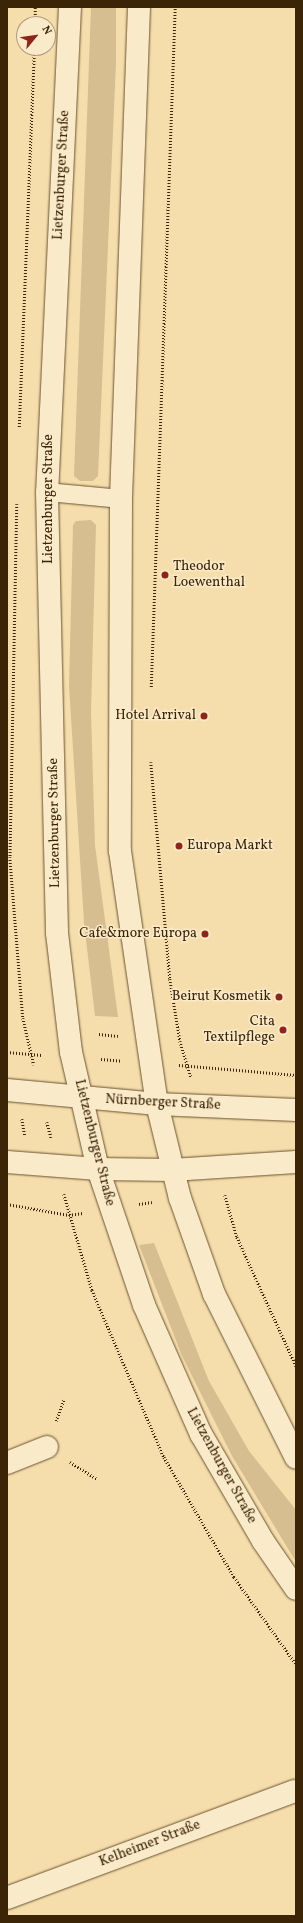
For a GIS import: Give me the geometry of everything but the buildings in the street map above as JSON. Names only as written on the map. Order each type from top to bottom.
[{"type":"main road","name":"Lietzenburger Straße","points":[[70,7],[47,492],[57,933],[80,1098],[98,1169],[144,1305],[201,1434],[263,1542],[296,1589]]},
{"type":"main road","points":[[138,7],[121,499],[120,851],[157,1104],[172,1170],[195,1248],[214,1294],[296,1458]]},
{"type":"main road","name":"Nürnberger Straße","points":[[7,1090],[157,1104],[296,1110]]},
{"type":"main road","points":[[7,1162],[98,1169],[172,1170],[296,1162]]},
{"type":"main road","points":[[7,1462],[47,1447]]},
{"type":"main road","name":"Kelheimer Straße","points":[[7,1898],[294,1791]]},
{"type":"lane","points":[[47,492],[121,499]]},
{"type":"path","points":[[151,695],[175,7]]},
{"type":"path","points":[[151,754],[163,925],[179,1032]]},
{"type":"path","points":[[23,1018],[71,1228],[92,1290],[164,1458],[234,1577],[296,1664]]},
{"type":"path","points":[[99,1034],[121,1036]]},
{"type":"path","points":[[234,1070],[296,1075]]},
{"type":"path","points":[[21,1113],[26,1136]]},
{"type":"path","points":[[7,1204],[26,1207]]},
{"type":"path","points":[[238,1237],[296,1366]]},
{"type":"shaded area","points":[[91,7],[116,7],[116,63],[98,476],[93,481],[80,481],[74,476]]},
{"type":"shaded area","points":[[91,520],[96,525],[91,712],[95,845],[118,1017],[95,1016],[84,923],[69,686],[73,525],[76,521]]},
{"type":"shaded area","points":[[154,1243],[209,1381],[249,1451],[296,1510],[296,1562],[232,1456],[182,1356],[139,1245]]},
{"type":"place","name":"Theodor Loewenthal","points":[[165,575]]},
{"type":"place","name":"Hotel Arrival","points":[[204,716]]},
{"type":"place","name":"Europa Markt","points":[[179,846]]},
{"type":"place","name":"Cafe&more Europa","points":[[205,934]]},
{"type":"place","name":"Beirut Kosmetik","points":[[279,997]]},
{"type":"place","name":"Cita Textilpflege","points":[[283,1030]]}]
